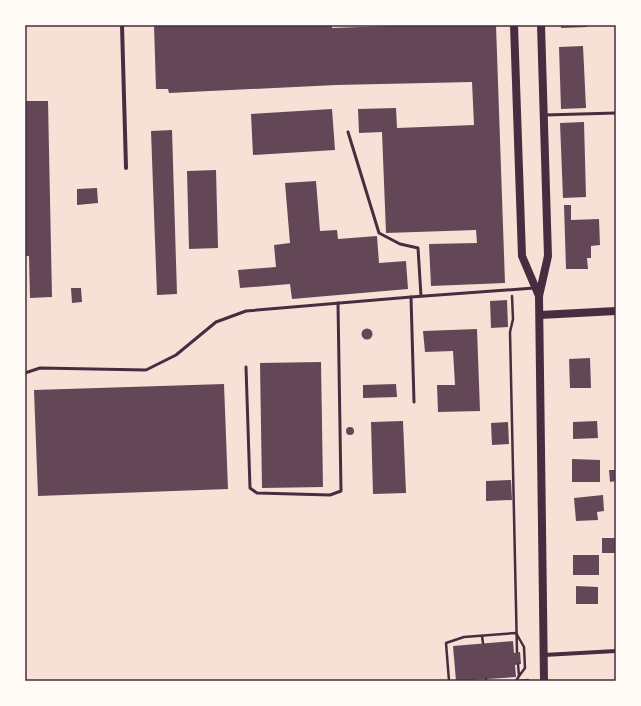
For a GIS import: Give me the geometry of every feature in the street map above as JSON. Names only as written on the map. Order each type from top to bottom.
[{"type":"main road","points":[[514,25],[522,256],[538,292],[540,315],[544,681]]},
{"type":"main road","points":[[538,292],[548,256],[541,25]]},
{"type":"main road","points":[[540,315],[616,311]]},
{"type":"street","points":[[122,25],[126,168]]},
{"type":"street","points":[[544,655],[616,651]]},
{"type":"lane","points":[[543,115],[616,113]]},
{"type":"lane","points":[[348,132],[379,233],[400,244],[418,248],[421,296]]},
{"type":"lane","points":[[25,373],[40,368],[146,370],[176,354],[216,322],[246,311],[411,296],[538,292]]},
{"type":"lane","points":[[411,296],[414,402]]},
{"type":"lane","points":[[246,367],[250,488],[257,493],[330,495],[341,491],[338,303]]},
{"type":"path","points":[[512,295],[513,319],[510,332],[517,652]]},
{"type":"path","points":[[449,681],[446,643],[464,637],[516,633]]},
{"type":"path","points":[[516,633],[524,647],[525,668],[517,681],[528,680]]},
{"type":"path","points":[[482,636],[483,643]]},
{"type":"path","points":[[518,664],[519,676]]},
{"type":"building","points":[[154,25],[332,25],[332,28],[416,25],[496,25],[505,283],[431,286],[429,244],[477,243],[476,230],[386,233],[382,132],[359,133],[358,109],[396,108],[397,128],[474,125],[472,82],[336,85],[169,93],[168,89],[156,89]]},
{"type":"building","points":[[561,25],[587,25],[587,27],[561,28]]},
{"type":"building","points":[[583,46],[586,108],[561,109],[559,47]]},
{"type":"building","points":[[25,101],[48,101],[52,297],[30,298],[29,256],[25,256]]},
{"type":"building","points":[[332,109],[335,150],[253,155],[251,114]]},
{"type":"building","points":[[584,122],[586,197],[563,198],[560,123]]},
{"type":"building","points":[[172,130],[177,294],[157,295],[151,131]]},
{"type":"building","points":[[216,170],[218,248],[189,249],[187,171]]},
{"type":"building","points":[[316,181],[320,231],[337,230],[338,239],[377,236],[379,263],[406,261],[408,289],[292,299],[290,284],[240,288],[238,270],[276,267],[274,245],[290,243],[285,183]]},
{"type":"building","points":[[97,188],[98,203],[77,205],[77,189]]},
{"type":"building","points":[[564,205],[571,205],[571,220],[599,219],[600,245],[591,246],[591,258],[587,258],[588,269],[566,269]]},
{"type":"building","points":[[71,288],[81,288],[82,302],[72,303]]},
{"type":"building","points":[[507,300],[508,327],[491,328],[490,301]]},
{"type":"building","points":[[367,328],[371,330],[373,334],[371,338],[367,340],[363,338],[361,334],[363,330]]},
{"type":"building","points":[[477,329],[480,411],[438,412],[437,385],[455,385],[453,351],[425,352],[423,331]]},
{"type":"building","points":[[590,358],[591,388],[570,388],[569,359]]},
{"type":"building","points":[[321,362],[323,487],[262,488],[260,363]]},
{"type":"building","points":[[224,384],[228,489],[38,496],[34,390]]},
{"type":"building","points":[[396,384],[397,397],[363,398],[363,385]]},
{"type":"building","points":[[403,421],[406,493],[373,494],[371,422]]},
{"type":"building","points":[[597,421],[598,438],[573,439],[573,422]]},
{"type":"building","points":[[508,422],[509,444],[492,445],[491,423]]},
{"type":"building","points":[[348,427],[352,427],[354,431],[352,435],[348,435],[346,433],[346,429]]},
{"type":"building","points":[[572,459],[600,460],[600,482],[572,482]]},
{"type":"building","points":[[609,470],[616,470],[616,481],[610,482]]},
{"type":"building","points":[[511,480],[512,500],[486,501],[486,481]]},
{"type":"building","points":[[603,495],[604,511],[597,512],[598,520],[576,521],[574,498]]},
{"type":"building","points":[[602,538],[616,538],[616,553],[602,553]]},
{"type":"building","points":[[573,555],[599,555],[599,575],[573,575]]},
{"type":"building","points":[[576,586],[598,587],[598,604],[576,604]]},
{"type":"building","points":[[513,641],[514,653],[520,652],[521,664],[515,665],[516,677],[456,681],[453,646]]}]
